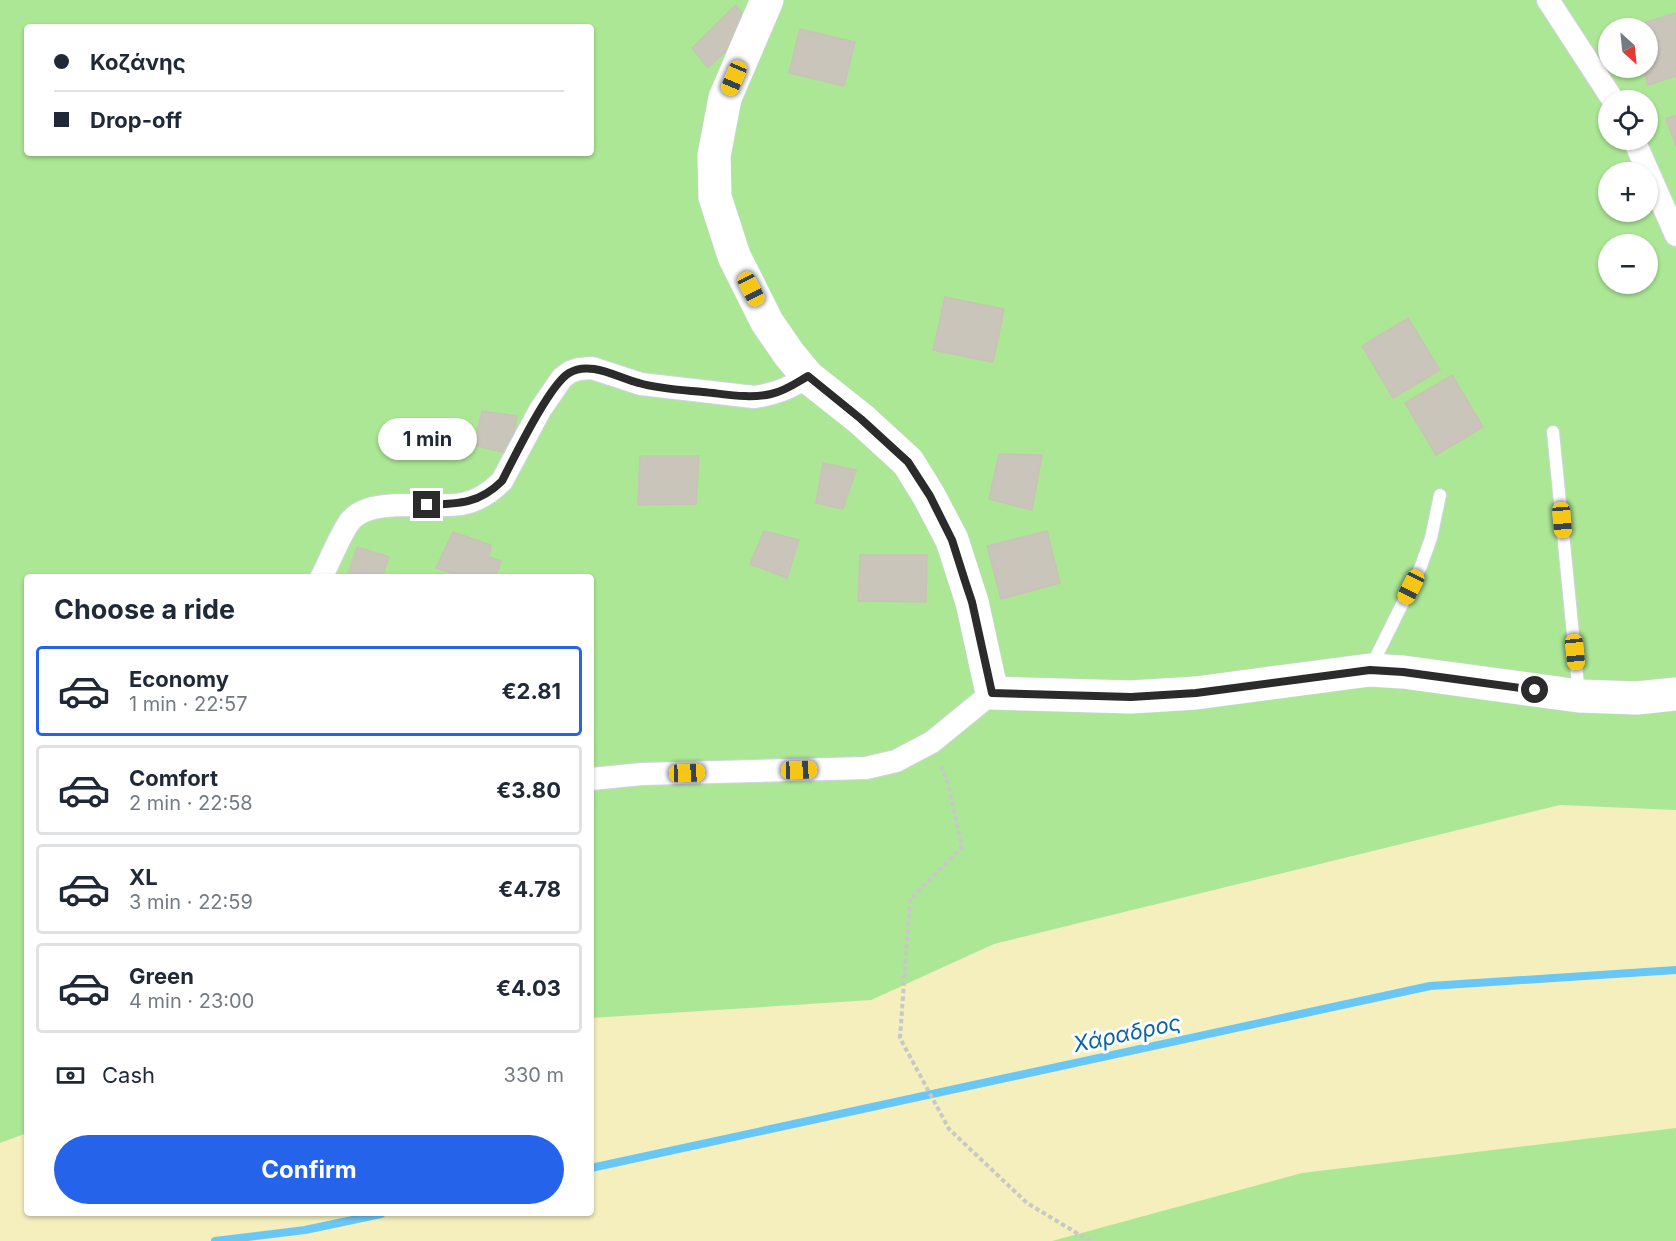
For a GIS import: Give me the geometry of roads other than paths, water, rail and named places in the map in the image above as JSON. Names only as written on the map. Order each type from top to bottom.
[{"type":"street","points":[[767,0],[725,98],[714,156],[715,197],[734,256],[767,322],[789,354],[808,376],[861,419],[908,462],[930,496],[952,540],[972,602],[992,693]]},
{"type":"street","points":[[1548,0],[1606,90]]},
{"type":"street","points":[[1638,150],[1676,235]]},
{"type":"street","points":[[323,574],[351,520],[362,512],[383,506],[463,504],[492,491],[502,481],[540,410],[562,378],[570,372],[592,368],[641,384],[754,397],[786,390],[808,376]]},
{"type":"street","points":[[594,779],[642,774],[866,768],[896,761],[932,742],[992,693],[1131,697],[1196,693],[1370,670],[1403,672],[1579,696],[1637,698],[1676,694]]},
{"type":"lane","points":[[1553,432],[1579,696]]},
{"type":"lane","points":[[1370,670],[1421,566],[1431,538],[1440,495]]},
{"type":"waterway","name":"Χάραδρος","points":[[594,1167],[1430,986],[1676,970]]},
{"type":"waterway","name":"Χάραδρος","points":[[215,1241],[305,1230],[372,1216]]}]
